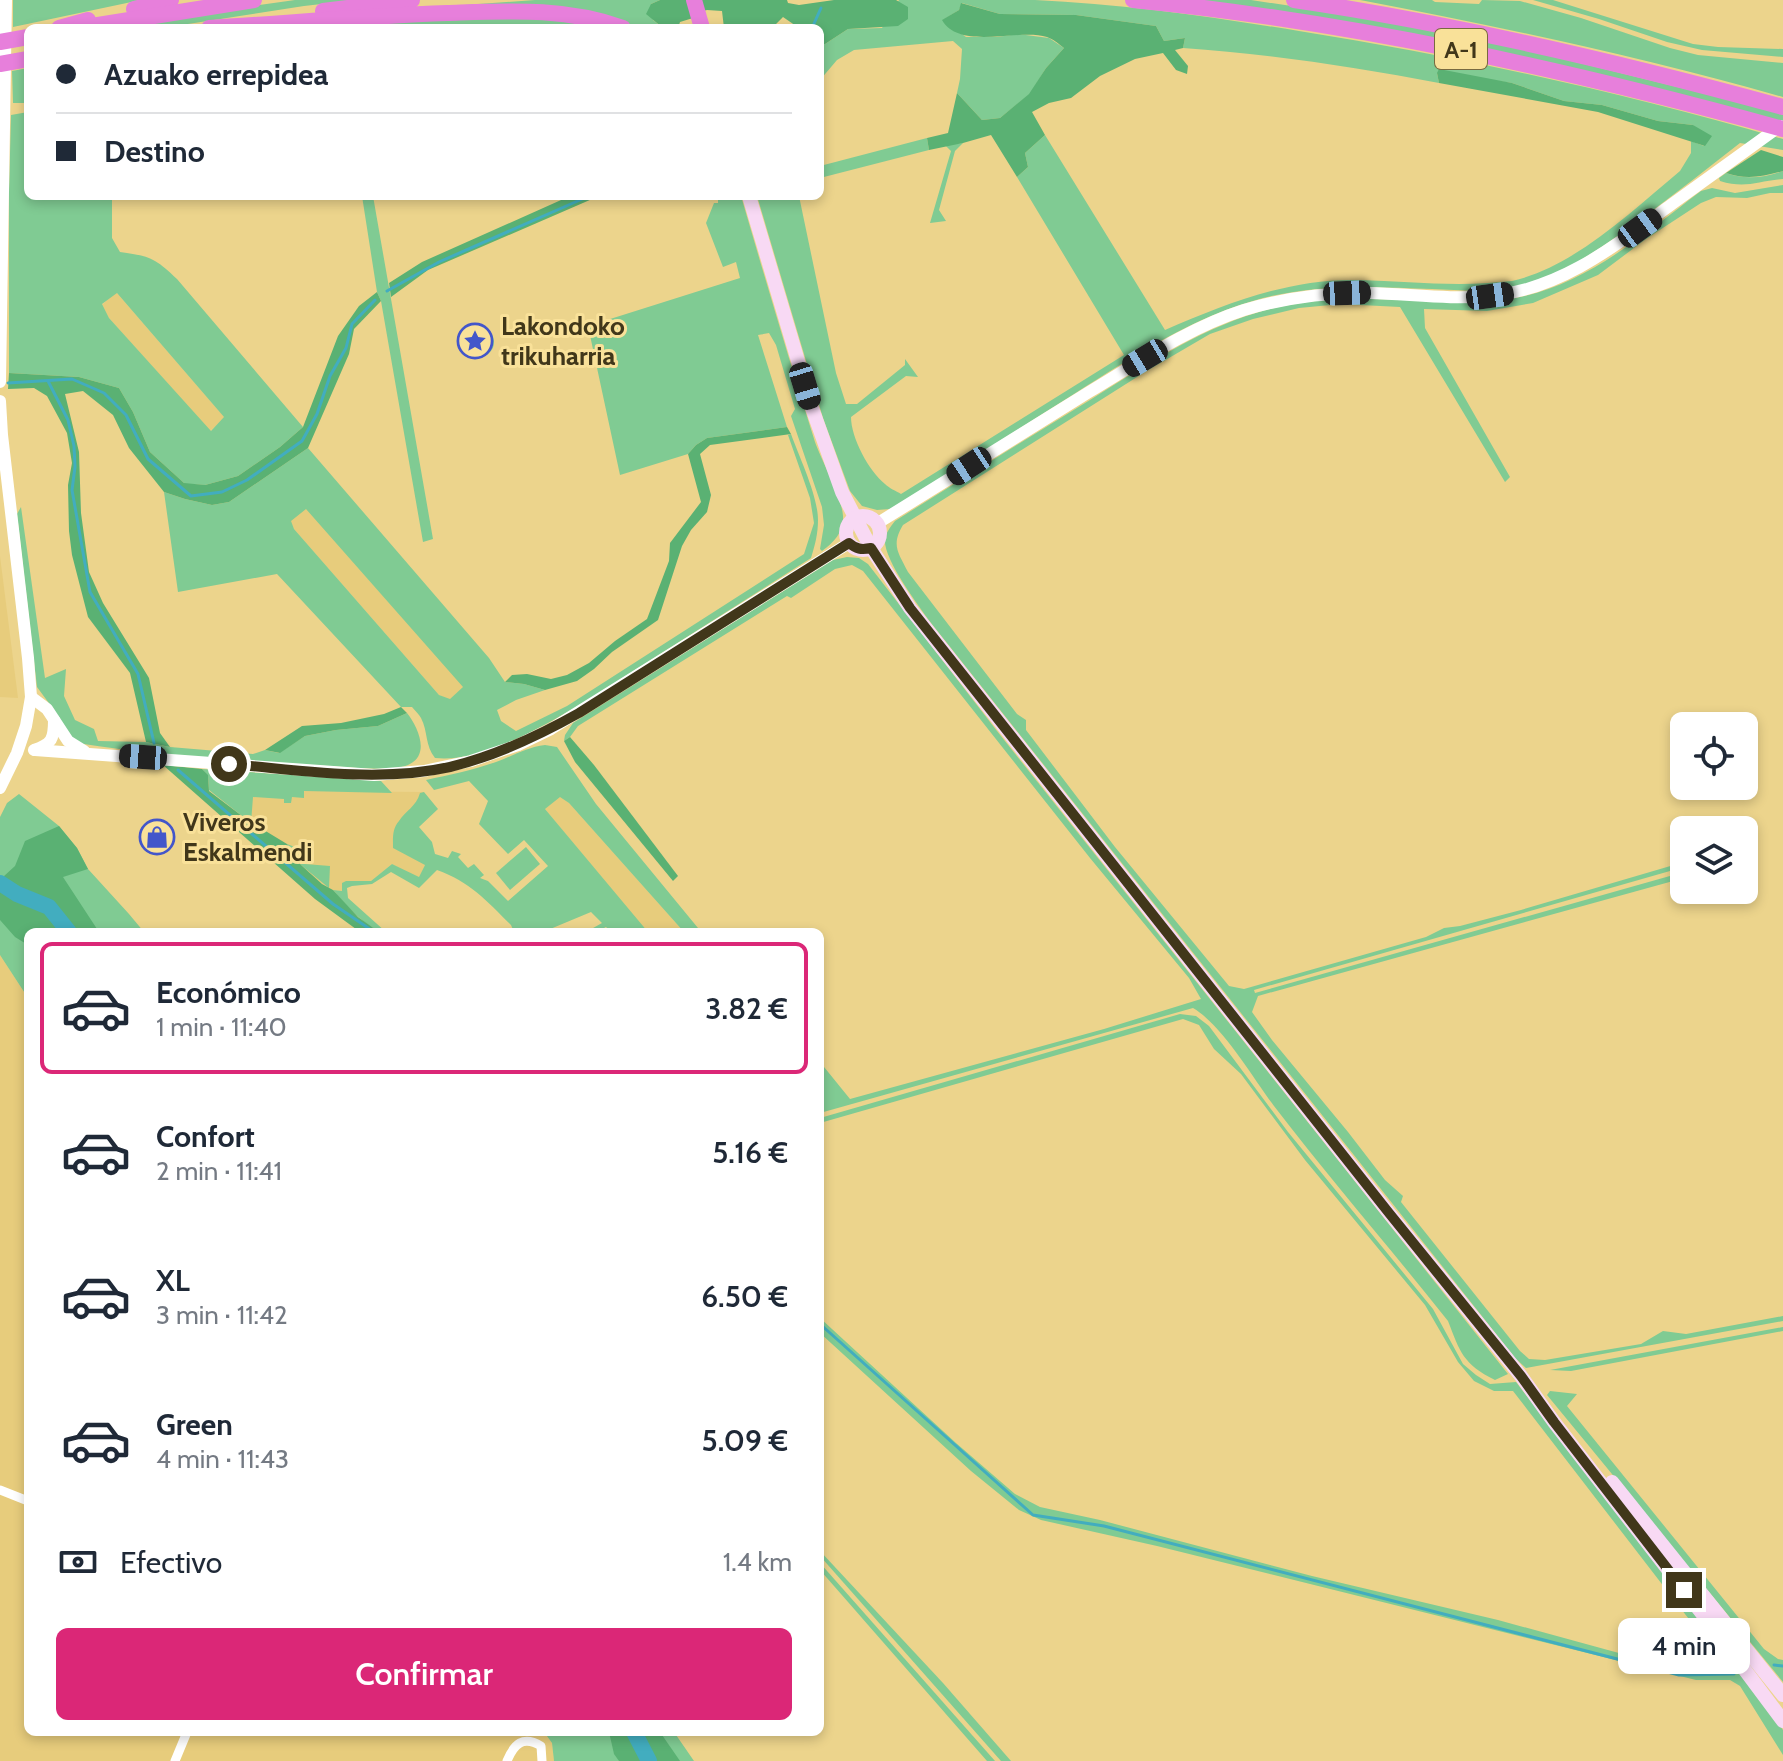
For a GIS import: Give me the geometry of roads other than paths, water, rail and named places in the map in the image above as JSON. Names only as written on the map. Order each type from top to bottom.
[{"type":"highway","points":[[75,24],[171,0]]},
{"type":"highway","points":[[104,24],[254,0]]},
{"type":"highway","points":[[232,24],[412,0]]},
{"type":"highway","name":"A-1","points":[[1133,0],[1244,13],[1429,43],[1564,72],[1783,126]]},
{"type":"highway","name":"A-1","points":[[1294,0],[1518,41],[1783,107]]},
{"type":"highway","points":[[267,24],[516,11],[572,14],[613,24]]},
{"type":"highway","points":[[0,42],[24,38]]},
{"type":"highway","points":[[0,64],[24,59]]},
{"type":"main road","points":[[750,200],[812,408],[838,480],[871,548],[910,608],[1530,1389],[1783,1721]]},
{"type":"main road","points":[[867,516],[878,523],[880,537],[871,548],[863,550],[849,543],[845,534],[847,524],[854,517],[867,516]]},
{"type":"main road","points":[[1530,1389],[1560,1419],[1619,1490],[1783,1695]]},
{"type":"street","points":[[0,382],[6,0]]},
{"type":"street","points":[[878,523],[1198,328],[1260,306],[1304,296],[1367,293],[1490,296],[1538,286],[1561,278],[1600,256],[1783,126]]},
{"type":"street","points":[[0,401],[31,697],[17,753],[0,788]]},
{"type":"street","points":[[35,750],[374,775],[424,771],[471,761],[518,745],[570,718],[849,543]]},
{"type":"street","points":[[31,697],[47,709],[68,741],[87,752]]},
{"type":"street","points":[[17,753],[46,746],[54,734],[54,720]]},
{"type":"street","points":[[0,1490],[24,1499]]},
{"type":"street","points":[[175,1761],[185,1736]]},
{"type":"street","points":[[507,1761],[512,1748],[521,1742],[533,1741],[541,1746],[542,1761]]},
{"type":"waterway","points":[[814,24],[821,8]]},
{"type":"waterway","points":[[387,291],[439,262],[580,200]]},
{"type":"waterway","points":[[8,383],[72,379],[104,393],[126,415],[148,459],[191,496],[222,492],[247,480],[302,441],[317,414],[330,376],[346,348],[352,324],[375,300]]},
{"type":"waterway","points":[[48,381],[68,420],[74,446],[72,490],[90,592],[138,674],[154,743]]},
{"type":"waterway","points":[[178,770],[333,904],[368,928]]},
{"type":"waterway","points":[[0,883],[17,894],[49,907],[66,928]]},
{"type":"waterway","points":[[824,1328],[1033,1515],[1104,1526],[1679,1675],[1734,1674]]},
{"type":"waterway","points":[[1774,1665],[1783,1666]]},
{"type":"waterway","points":[[636,1736],[649,1761]]},
{"type":"place","name":"Lakondoko trikuharria","points":[[475,341]]},
{"type":"place","name":"Viveros Eskalmendi","points":[[157,837]]}]
